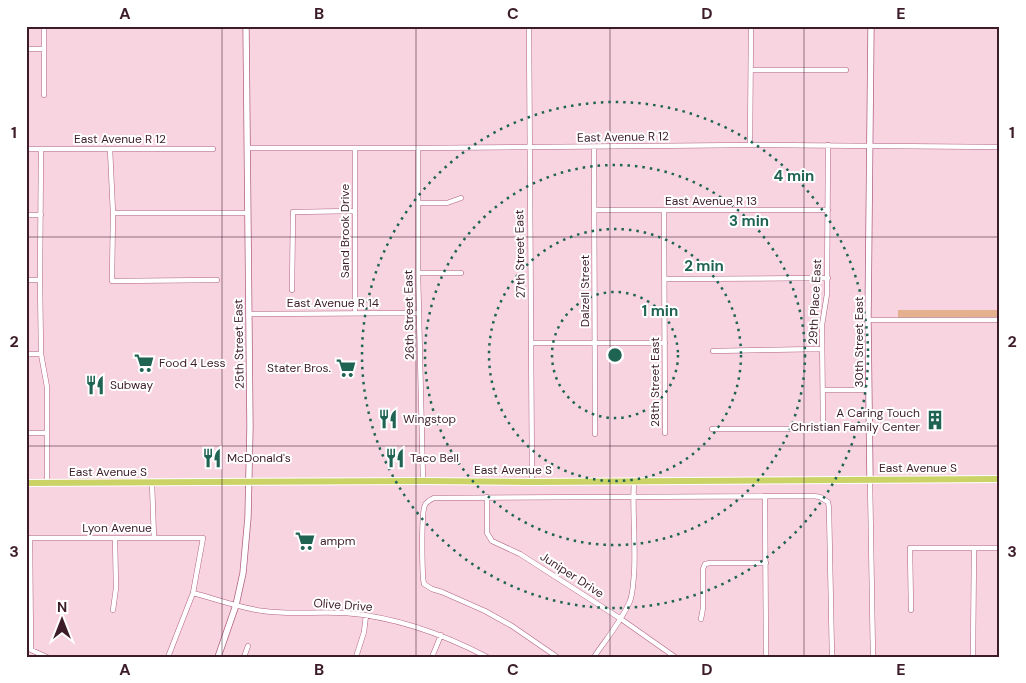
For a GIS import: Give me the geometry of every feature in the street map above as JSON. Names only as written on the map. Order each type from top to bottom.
[{"type":"main road","name":"25th Street East","points":[[218,657],[236,605],[247,544],[250,427],[246,26]]},
{"type":"main road","name":"30th Street East","points":[[870,480],[868,320],[871,26]]},
{"type":"main road","name":"East Avenue S","points":[[26,483],[1000,479]]},
{"type":"street","points":[[44,26],[44,95]]},
{"type":"street","name":"27th Street East","points":[[529,26],[532,482]]},
{"type":"street","points":[[750,145],[751,26]]},
{"type":"street","points":[[26,49],[44,49]]},
{"type":"street","points":[[751,70],[846,70]]},
{"type":"street","name":"East Avenue R 12","points":[[247,148],[529,148],[750,145],[1000,147]]},
{"type":"street","name":"29th Place East","points":[[712,429],[823,429],[822,325],[828,294],[828,146]]},
{"type":"street","name":"Dalzell Street","points":[[594,147],[596,434]]},
{"type":"street","name":"26th Street East","points":[[418,148],[418,313],[423,480]]},
{"type":"street","name":"East Avenue R 12","points":[[26,149],[213,149]]},
{"type":"street","points":[[41,149],[41,354],[47,387],[47,483]]},
{"type":"street","points":[[110,149],[113,213],[112,281],[217,280]]},
{"type":"street","name":"Sand Brook Drive","points":[[354,149],[355,312]]},
{"type":"street","points":[[418,203],[447,203],[461,198]]},
{"type":"street","name":"East Avenue R 13","points":[[594,210],[828,210]]},
{"type":"street","points":[[292,290],[293,212],[354,211]]},
{"type":"street","name":"28th Street East","points":[[664,211],[665,434]]},
{"type":"street","points":[[113,213],[248,213]]},
{"type":"street","points":[[26,215],[41,215]]},
{"type":"street","points":[[418,273],[461,273]]},
{"type":"street","points":[[665,279],[828,278]]},
{"type":"street","points":[[26,280],[40,280]]},
{"type":"street","name":"East Avenue R 14","points":[[248,314],[418,313]]},
{"type":"street","points":[[868,320],[1000,320]]},
{"type":"street","points":[[531,343],[665,343]]},
{"type":"street","points":[[712,351],[822,349]]},
{"type":"street","points":[[26,354],[41,354]]},
{"type":"street","points":[[823,390],[869,390]]},
{"type":"street","points":[[26,433],[46,434]]},
{"type":"street","name":"30th Street East","points":[[870,480],[873,657]]},
{"type":"street","points":[[594,657],[621,619],[631,600],[635,556],[634,481]]},
{"type":"street","points":[[152,483],[154,538]]},
{"type":"street","points":[[765,496],[766,657]]},
{"type":"street","points":[[557,657],[512,626],[486,611],[424,584],[422,578],[422,511],[425,503],[434,498],[820,497],[828,502],[829,508],[832,657]]},
{"type":"street","name":"Juniper Drive","points":[[487,498],[487,533],[492,541],[520,554],[621,619],[675,657]]},
{"type":"street","name":"Lyon Avenue","points":[[47,657],[31,650],[30,538],[203,538],[193,593]]},
{"type":"street","points":[[113,610],[116,588],[115,538]]},
{"type":"street","points":[[911,610],[910,548],[1000,548]]},
{"type":"street","points":[[973,657],[974,548]]},
{"type":"street","points":[[702,619],[703,569],[705,564],[710,562],[766,562]]},
{"type":"street","points":[[168,657],[193,593]]},
{"type":"street","name":"Olive Drive","points":[[193,593],[260,611],[366,615],[415,626],[441,635],[487,657]]},
{"type":"street","points":[[356,657],[364,632],[366,615]]},
{"type":"street","points":[[432,657],[441,635]]},
{"type":"street","points":[[244,657],[248,646]]},
{"type":"shaded area","points":[[898,310],[1000,310],[1000,317],[898,318]]},
{"type":"place","name":"Food 4 Less","points":[[144,363]]},
{"type":"place","name":"Stater Bros.","points":[[346,368]]},
{"type":"place","name":"Subway","points":[[95,385]]},
{"type":"place","name":"Wingstop","points":[[388,419]]},
{"type":"place","name":"A Caring Touch Christian Family Center","points":[[935,420]]},
{"type":"place","name":"McDonald's","points":[[212,458]]},
{"type":"place","name":"Taco Bell","points":[[395,458]]},
{"type":"place","name":"ampm","points":[[305,541]]}]
